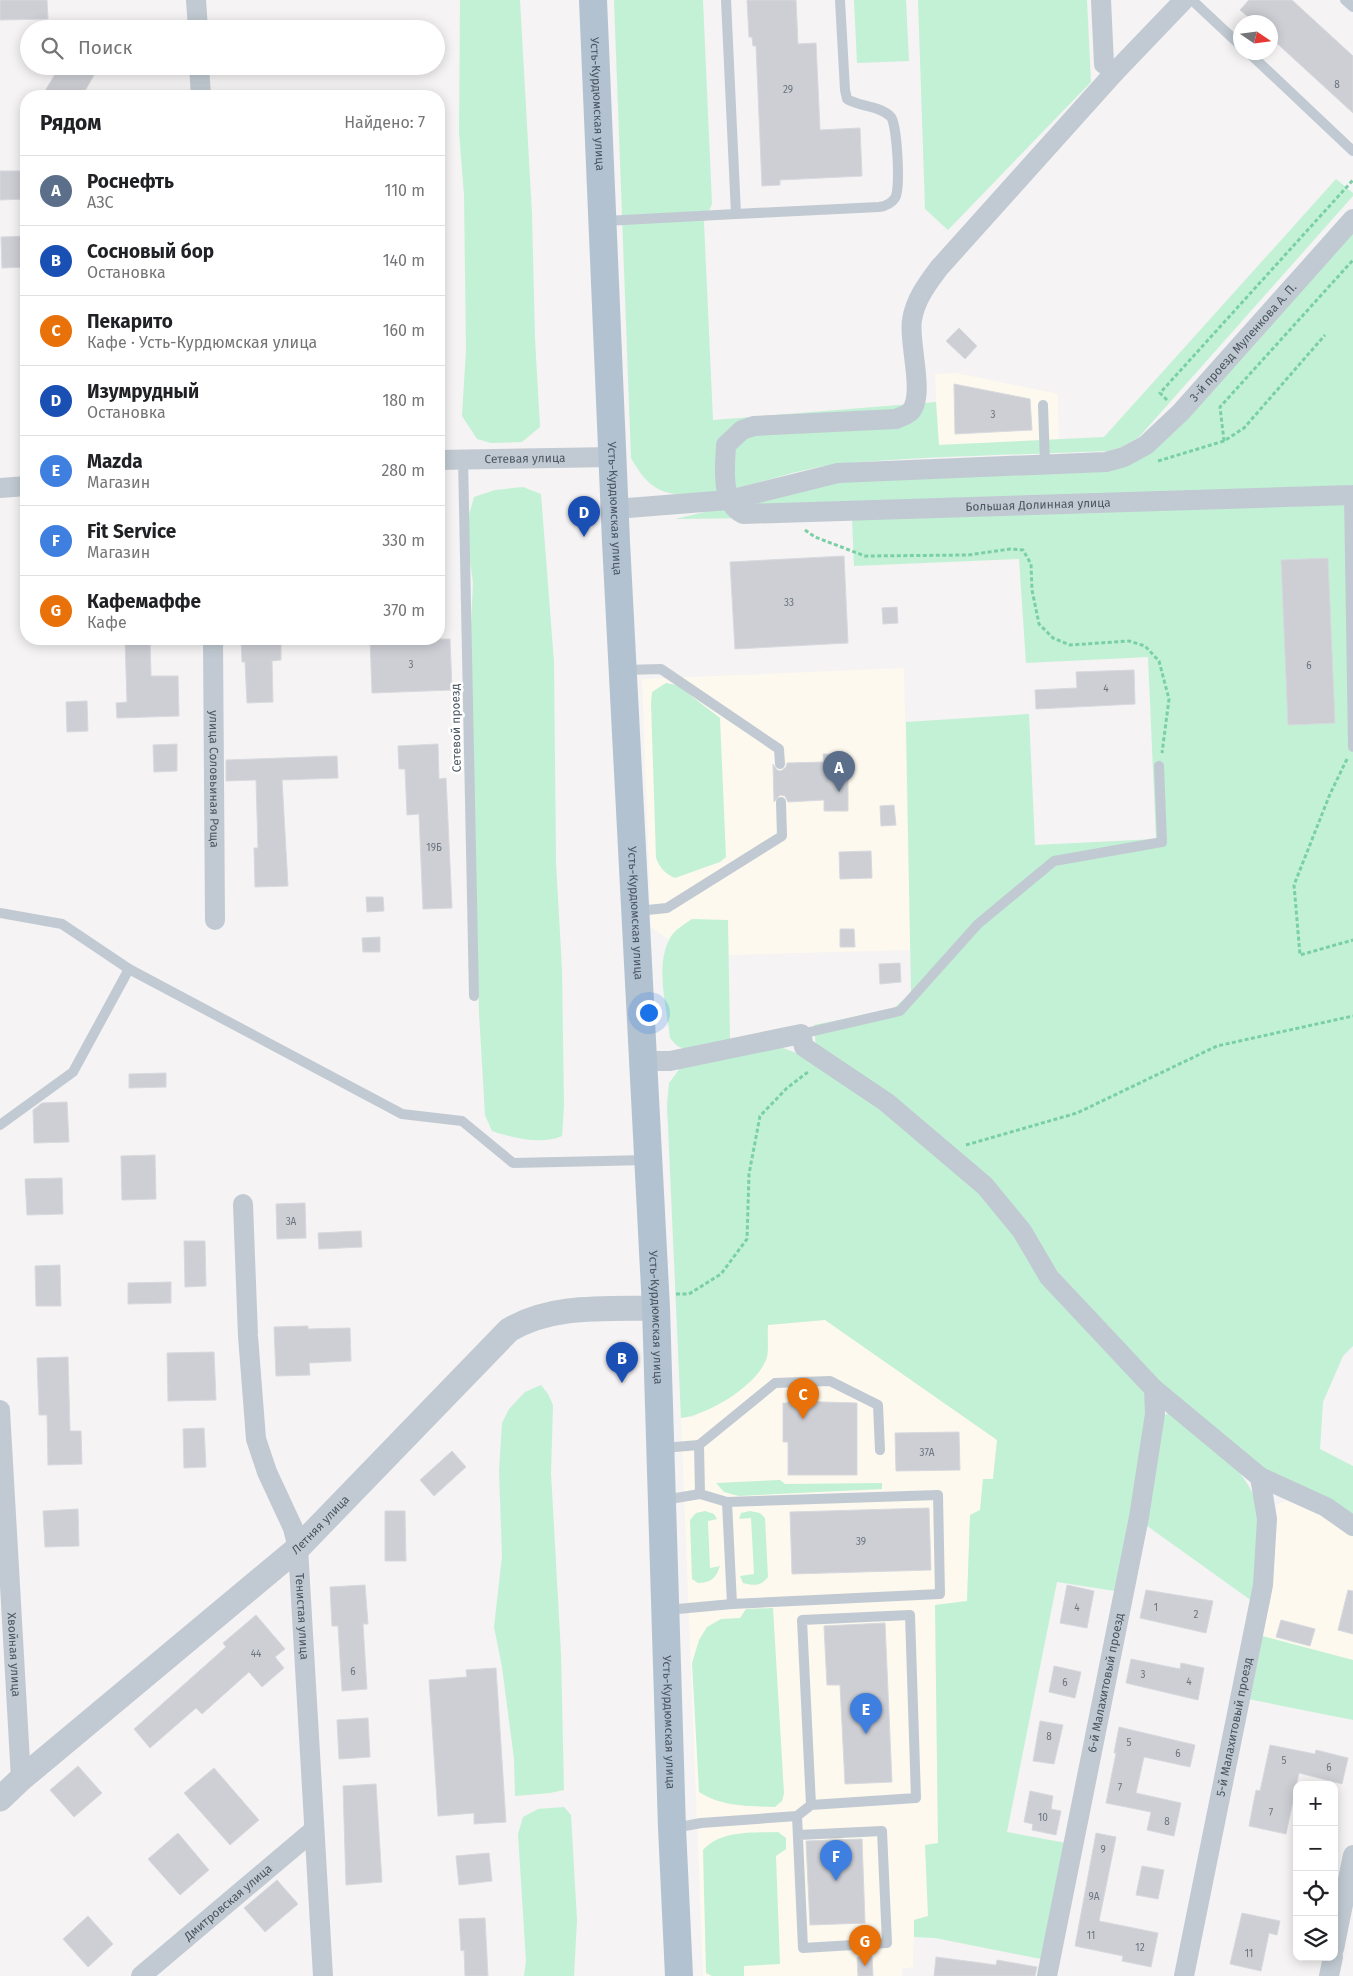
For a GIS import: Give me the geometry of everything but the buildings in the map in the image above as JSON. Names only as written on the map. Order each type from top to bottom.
[{"type":"main road","name":"Усть-Курдюмская улица","points":[[593,0],[612,457],[634,912],[656,1301],[672,1828],[679,1976]]},
{"type":"street","points":[[196,0],[197,20]]},
{"type":"street","points":[[1101,0],[1104,64],[1115,72]]},
{"type":"street","points":[[729,500],[725,469],[726,445],[742,430],[754,426],[896,419],[910,412],[916,396],[912,321],[916,304],[925,286],[938,268],[1115,72],[1184,0]]},
{"type":"street","points":[[200,75],[201,90]]},
{"type":"street","name":"3-й проезд Муленкова А. П.","points":[[1045,464],[1106,462],[1124,457],[1146,445],[1181,412],[1353,219]]},
{"type":"street","name":"Сетевая улица","points":[[445,460],[612,457]]},
{"type":"street","points":[[615,509],[729,500],[838,473],[1045,464]]},
{"type":"street","points":[[0,488],[20,486]]},
{"type":"street","name":"Большая Долинная улица","points":[[729,500],[735,510],[743,514],[1351,495]]},
{"type":"street","name":"улица Соловьиная Роща","points":[[213,645],[215,920]]},
{"type":"street","points":[[642,1061],[670,1061],[802,1034],[804,1047],[886,1102],[947,1151],[985,1186],[1022,1231],[1049,1277],[1154,1388],[1260,1477],[1326,1507],[1353,1526]]},
{"type":"street","name":"Тенистая улица","points":[[243,1204],[248,1336],[256,1440],[267,1472],[293,1528],[298,1548],[323,1976]]},
{"type":"street","name":"Летняя улица","points":[[0,1799],[21,1779],[298,1548],[509,1330],[542,1314],[656,1301]]},
{"type":"street","name":"6-й Малахитовый проезд","points":[[1047,1976],[1139,1517],[1155,1414],[1154,1388]]},
{"type":"street","name":"Хвойная улица","points":[[0,1410],[21,1779]]},
{"type":"street","name":"5-й Малахитовый проезд","points":[[1184,1976],[1263,1585],[1267,1519],[1260,1477]]},
{"type":"street","name":"Дмитровская улица","points":[[141,1976],[314,1830]]},
{"type":"street","points":[[1338,1929],[1353,1855]]},
{"type":"street","points":[[1329,1976],[1332,1961]]},
{"type":"lane","points":[[726,0],[736,214]]},
{"type":"lane","points":[[603,221],[889,205],[896,197],[898,187],[895,128],[891,118],[884,112],[855,104],[848,99],[845,90],[840,0]]},
{"type":"lane","points":[[1192,0],[1233,38]]},
{"type":"lane","points":[[1345,0],[1353,7]]},
{"type":"lane","points":[[1256,60],[1353,151]]},
{"type":"lane","points":[[1043,405],[1045,464]]},
{"type":"lane","name":"Сетевой проезд","points":[[463,458],[474,996]]},
{"type":"lane","points":[[1351,495],[1352,747]]},
{"type":"lane","points":[[623,670],[661,669],[779,748],[780,764]]},
{"type":"lane","points":[[802,1034],[900,1011],[978,924],[1054,861],[1162,842],[1159,766]]},
{"type":"lane","points":[[634,912],[666,908],[782,836],[781,802]]},
{"type":"lane","points":[[0,913],[62,924],[129,969],[402,1114],[462,1120],[513,1163],[649,1160]]},
{"type":"lane","points":[[0,1125],[73,1072],[129,969]]},
{"type":"lane","points":[[661,1448],[699,1445],[775,1383],[830,1381],[878,1405],[880,1450]]},
{"type":"lane","points":[[699,1445],[700,1494]]},
{"type":"lane","points":[[663,1500],[700,1494],[727,1502],[938,1495],[940,1594],[732,1604],[666,1610]]},
{"type":"lane","points":[[727,1502],[732,1604]]},
{"type":"lane","points":[[672,1828],[701,1823],[797,1816],[811,1805],[916,1798],[910,1615],[802,1620],[811,1805]]},
{"type":"lane","points":[[797,1816],[803,1948],[887,1943],[882,1831],[798,1835]]},
{"type":"path","points":[[1181,412],[1160,393],[1353,180]]},
{"type":"path","points":[[1224,442],[1220,407],[1353,260]]},
{"type":"path","points":[[1155,462],[1224,442],[1244,428],[1325,335]]},
{"type":"path","points":[[791,513],[798,525],[815,537],[865,556],[968,555],[1010,549],[1023,550],[1031,564],[1032,590],[1039,624],[1054,638],[1070,645],[1129,641],[1145,646],[1159,661],[1169,699],[1159,766]]},
{"type":"path","points":[[1352,747],[1330,794],[1294,885],[1300,954],[1353,940]]},
{"type":"path","points":[[947,1151],[1077,1113],[1218,1046],[1353,1016]]},
{"type":"path","points":[[656,1301],[689,1294],[721,1274],[748,1239],[749,1174],[760,1116],[788,1088],[824,1061]]},
{"type":"shaded area","points":[[956,373],[1058,394],[1059,439],[938,445],[935,374]]},
{"type":"shaded area","points":[[904,668],[910,950],[729,955],[727,920],[677,929],[669,940],[651,927],[642,679]]},
{"type":"shaded area","points":[[825,1320],[997,1440],[993,1479],[983,1479],[980,1511],[970,1515],[967,1601],[935,1605],[938,1843],[925,1845],[928,1916],[914,1920],[913,1967],[902,1969],[902,1976],[703,1976],[681,1418],[694,1417],[767,1357],[768,1325]]},
{"type":"shaded area","points":[[1287,1501],[1321,1513],[1353,1535],[1353,1660],[1259,1636],[1274,1518],[1277,1504]]},
{"type":"green space","points":[[460,0],[520,0],[532,214],[535,339],[540,427],[522,442],[491,443],[477,439],[462,416],[466,350],[464,195],[459,132]]},
{"type":"green space","points":[[614,0],[703,0],[712,204],[704,222],[713,420],[936,402],[939,445],[1104,437],[1336,179],[1353,193],[1353,196],[1139,437],[1122,447],[1108,451],[939,457],[839,464],[715,492],[675,494],[667,492],[660,490],[649,482],[631,458]]},
{"type":"green space","points":[[854,0],[906,0],[909,61],[857,63]]},
{"type":"green space","points":[[918,0],[1087,0],[1091,82],[948,230],[925,209]]},
{"type":"green space","points":[[1353,231],[1353,1346],[1343,1356],[1323,1402],[1320,1449],[1353,1466],[1353,1515],[1264,1470],[1160,1383],[1057,1271],[1026,1227],[816,1047],[814,1025],[893,1009],[911,993],[906,722],[1029,714],[1035,845],[1156,839],[1148,657],[1026,663],[1019,559],[854,566],[852,517],[675,519],[842,480],[1126,463]]},
{"type":"green space","points":[[523,487],[541,494],[554,662],[556,862],[562,969],[564,1105],[562,1136],[546,1140],[518,1138],[492,1131],[485,1115],[479,1013],[470,648],[473,583],[467,538],[468,518],[474,497],[495,490]]},
{"type":"green space","points":[[666,683],[677,685],[720,718],[726,857],[720,862],[675,878],[663,870],[656,858],[651,703],[652,692]]},
{"type":"green space","points":[[692,919],[728,920],[730,1039],[685,1050],[676,1045],[670,1038],[662,975],[665,951],[669,940],[679,928]]},
{"type":"green space","points":[[771,1048],[783,1048],[804,1056],[879,1108],[979,1193],[1144,1393],[1148,1414],[1132,1512],[1115,1591],[1057,1582],[1007,1832],[1066,1843],[1041,1959],[935,1938],[914,1937],[914,1920],[928,1916],[925,1845],[938,1843],[935,1605],[967,1601],[970,1515],[980,1510],[983,1479],[993,1479],[997,1440],[825,1320],[768,1325],[767,1357],[762,1368],[754,1378],[718,1405],[692,1416],[681,1418],[667,1105],[669,1083],[681,1067]]},
{"type":"green space","points":[[541,1385],[553,1405],[551,1473],[561,1653],[564,1790],[515,1796],[514,1759],[502,1667],[494,1627],[502,1556],[499,1471],[502,1423],[509,1409],[525,1392]]},
{"type":"green space","points":[[1168,1413],[1175,1415],[1227,1459],[1248,1485],[1255,1500],[1259,1516],[1259,1535],[1252,1601],[1143,1523],[1163,1417]]},
{"type":"green space","points":[[780,1480],[785,1484],[882,1483],[882,1489],[739,1496],[724,1492],[716,1483]]},
{"type":"green space","points":[[705,1511],[714,1514],[717,1519],[708,1521],[710,1568],[720,1566],[717,1574],[712,1579],[698,1583],[692,1579],[690,1520],[696,1513]]},
{"type":"green space","points":[[750,1511],[760,1513],[765,1518],[768,1577],[760,1584],[754,1585],[743,1583],[740,1576],[754,1574],[751,1518],[739,1519],[741,1513]]},
{"type":"green space","points":[[773,1608],[784,1793],[782,1801],[775,1807],[746,1806],[717,1801],[699,1792],[692,1663],[699,1640],[707,1627],[721,1619],[740,1618],[746,1609]]},
{"type":"green space","points":[[1259,1635],[1353,1660],[1353,1720],[1248,1699]]},
{"type":"green space","points":[[564,1807],[571,1815],[577,1920],[574,1976],[524,1976],[526,1961],[518,1834],[523,1817],[538,1809]]},
{"type":"green space","points":[[778,1832],[786,1838],[786,1849],[776,1856],[780,1964],[744,1966],[744,1976],[712,1976],[706,1973],[703,1850],[710,1844],[728,1836]]},
{"type":"place","name":"Изумрудный","points":[[584,537]]},
{"type":"place","name":"Роснефть","points":[[839,792]]},
{"type":"place","name":"Сосновый бор","points":[[622,1383]]},
{"type":"place","name":"Пекарито","points":[[803,1419]]},
{"type":"place","name":"Mazda","points":[[866,1734]]},
{"type":"place","name":"Fit Service","points":[[836,1881]]},
{"type":"place","name":"Кафемаффе","points":[[865,1966]]}]
